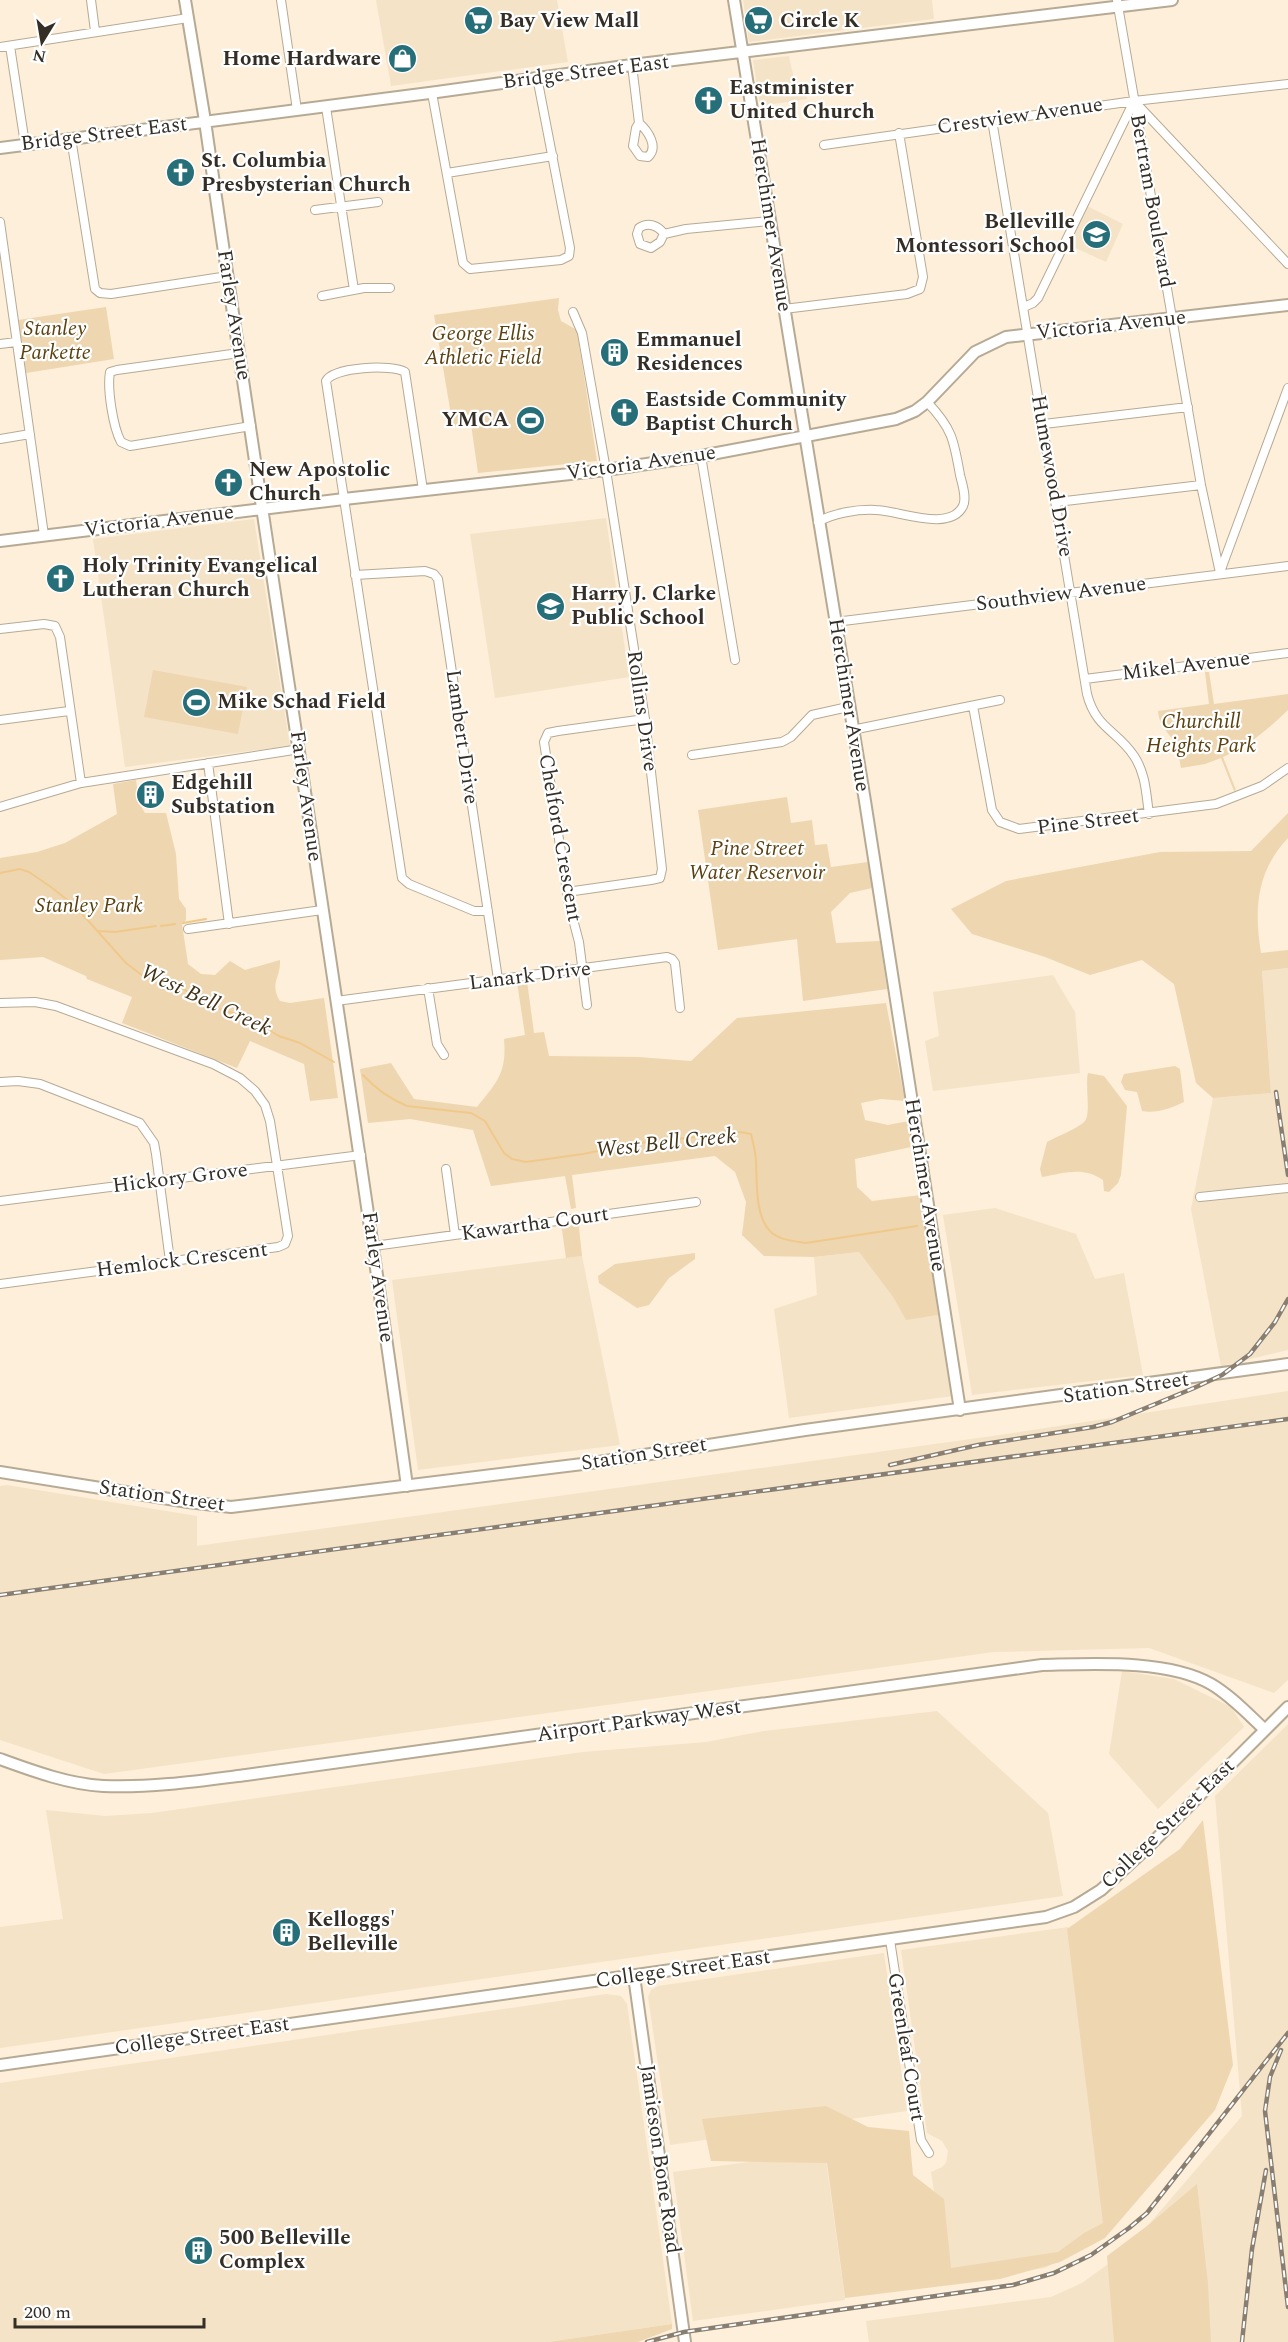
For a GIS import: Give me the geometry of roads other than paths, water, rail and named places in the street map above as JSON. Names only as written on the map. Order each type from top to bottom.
[{"type":"street","points":[[91,0],[95,31]]},
{"type":"street","name":"Farley Avenue","points":[[184,0],[205,121],[300,749],[322,910],[361,1155],[407,1486]]},
{"type":"street","points":[[281,0],[297,110]]},
{"type":"street","name":"Herchimer Avenue","points":[[734,0],[866,809],[960,1410]]},
{"type":"street","name":"Bridge Street East","points":[[0,148],[1117,3],[1172,0]]},
{"type":"street","name":"Bertram Boulevard","points":[[1117,3],[1201,485],[1220,573]]},
{"type":"street","points":[[0,47],[188,18]]},
{"type":"street","points":[[10,46],[25,144]]},
{"type":"street","points":[[632,65],[639,123]]},
{"type":"street","points":[[432,93],[463,262],[466,267],[470,269],[561,260],[569,256],[570,248],[537,77]]},
{"type":"street","name":"Crestview Avenue","points":[[824,145],[1134,101],[1288,84]]},
{"type":"street","points":[[1024,307],[1038,298],[1134,101],[1288,264]]},
{"type":"street","points":[[326,107],[354,290]]},
{"type":"street","name":"Humewood Drive","points":[[992,120],[1089,703],[1098,719],[1130,750],[1142,771],[1149,814]]},
{"type":"street","points":[[784,309],[907,294],[920,289],[923,277],[899,133]]},
{"type":"street","points":[[71,138],[95,289],[100,293],[111,294],[228,276]]},
{"type":"street","points":[[447,173],[553,156]]},
{"type":"street","points":[[315,210],[378,202]]},
{"type":"street","points":[[664,234],[686,229],[769,220]]},
{"type":"street","points":[[0,222],[2,250],[44,535]]},
{"type":"street","points":[[322,296],[354,290],[390,288]]},
{"type":"street","name":"Victoria Avenue","points":[[0,541],[606,470],[701,456],[896,419],[915,411],[927,402],[975,352],[997,340],[1028,334],[1288,305]]},
{"type":"street","name":"Rollins Drive","points":[[567,892],[660,878],[662,869],[645,719],[606,470],[582,333],[573,312]]},
{"type":"street","points":[[0,344],[16,342]]},
{"type":"street","points":[[239,353],[110,372],[116,433],[121,442],[130,446],[251,426]]},
{"type":"street","points":[[423,490],[405,372],[398,368],[368,368],[328,376],[326,381],[402,878],[409,884],[474,911],[488,911]]},
{"type":"street","points":[[1220,573],[1288,388]]},
{"type":"street","points":[[818,522],[862,510],[878,510],[927,519],[956,514],[963,505],[963,492],[955,445],[950,429],[927,402]]},
{"type":"street","points":[[1044,424],[1188,406]]},
{"type":"street","points":[[0,439],[30,434]]},
{"type":"street","points":[[701,456],[735,660]]},
{"type":"street","points":[[1057,502],[1201,485]]},
{"type":"street","name":"Southview Avenue","points":[[835,622],[1288,566]]},
{"type":"street","name":"Lambert Drive","points":[[355,575],[425,571],[434,574],[438,579],[498,979]]},
{"type":"street","points":[[0,629],[44,624],[55,626],[60,637],[81,783]]},
{"type":"street","name":"Mikel Avenue","points":[[1085,679],[1288,653]]},
{"type":"street","points":[[852,730],[1000,700]]},
{"type":"street","name":"Pine Street","points":[[973,706],[995,816],[1005,825],[1027,830],[1199,808],[1232,800],[1263,786],[1288,768]]},
{"type":"street","points":[[692,755],[782,742],[791,737],[812,715],[848,707]]},
{"type":"street","points":[[0,720],[69,711]]},
{"type":"street","name":"Chelford Crescent","points":[[587,1005],[579,942],[567,892],[544,742],[548,734],[558,731],[645,719]]},
{"type":"street","points":[[0,807],[81,783],[300,749]]},
{"type":"street","points":[[208,763],[229,924]]},
{"type":"street","points":[[188,929],[322,910]]},
{"type":"street","name":"Lanark Drive","points":[[336,1000],[667,957],[672,958],[675,963],[680,1008]]},
{"type":"street","points":[[428,988],[436,1044],[444,1055]]},
{"type":"street","points":[[0,1003],[35,1002],[56,1006],[213,1064],[240,1078],[255,1091],[265,1105],[275,1140],[277,1166]]},
{"type":"street","points":[[0,1082],[18,1081],[40,1084],[140,1123],[154,1143],[170,1261]]},
{"type":"street","name":"Hickory Grove","points":[[0,1200],[361,1155]]},
{"type":"street","name":"Hemlock Crescent","points":[[0,1284],[278,1247],[285,1244],[288,1236],[277,1166]]},
{"type":"street","points":[[446,1169],[455,1235]]},
{"type":"street","points":[[1200,1197],[1288,1188]]},
{"type":"street","name":"Kawartha Court","points":[[374,1246],[696,1202]]},
{"type":"street","name":"Station Street","points":[[0,1472],[231,1507],[599,1462],[805,1430],[1288,1364]]},
{"type":"street","name":"Airport Parkway West","points":[[0,1759],[76,1782],[103,1786],[160,1785],[1042,1665],[1110,1664],[1186,1674],[1211,1684],[1264,1729]]},
{"type":"street","name":"College Street East","points":[[0,2065],[418,2004],[634,1976],[1047,1917],[1074,1907],[1101,1890],[1148,1847],[1288,1707]]},
{"type":"street","name":"Greenleaf Court","points":[[890,1940],[921,2140],[928,2153]]},
{"type":"street","name":"Jamieson Bone Road","points":[[634,1976],[685,2342]]},
{"type":"waterway","name":"West Bell Creek","points":[[0,873],[20,869],[29,872],[51,887],[75,906],[126,963],[143,976],[178,986],[219,1009],[247,1017],[279,1036],[300,1043],[334,1062]]},
{"type":"waterway","points":[[183,923],[206,919]]},
{"type":"waterway","points":[[161,926],[175,924]]},
{"type":"waterway","points":[[99,931],[115,932],[156,926]]},
{"type":"waterway","name":"West Bell Creek","points":[[363,1075],[383,1093],[407,1106],[471,1113],[485,1121],[504,1153],[512,1159],[526,1162],[631,1144],[740,1132],[751,1134],[756,1155],[759,1208],[765,1225],[770,1231],[786,1240],[806,1243],[917,1226]]},
{"type":"railway","points":[[1276,1092],[1288,1175]]},
{"type":"railway","points":[[890,1465],[978,1445],[1093,1427],[1112,1422],[1194,1388],[1222,1375],[1250,1354],[1275,1322],[1288,1299]]},
{"type":"railway","points":[[0,1595],[1288,1419]]},
{"type":"railway","points":[[647,2342],[684,2332],[1013,2285],[1054,2273],[1091,2255],[1147,2213],[1288,2033]]},
{"type":"railway","points":[[1281,2050],[1270,2077],[1265,2111],[1288,2307]]},
{"type":"railway","points":[[1242,2342],[1252,2249],[1266,2170]]},
{"type":"place","name":"Bay View Mall","points":[[478,21]]},
{"type":"place","name":"Circle K","points":[[759,21]]},
{"type":"place","name":"Home Hardware","points":[[402,59]]},
{"type":"place","name":"Eastminister United Church","points":[[708,100]]},
{"type":"place","name":"St. Columbia Presbysterian Church","points":[[180,173]]},
{"type":"place","name":"Belleville Montessori School","points":[[1096,234]]},
{"type":"place","name":"Emmanuel Residences","points":[[615,352]]},
{"type":"place","name":"Eastside Community Baptist Church","points":[[624,412]]},
{"type":"place","name":"YMCA","points":[[530,420]]},
{"type":"place","name":"New Apostolic Church","points":[[228,482]]},
{"type":"place","name":"Holy Trinity Evangelical Lutheran Church","points":[[61,578]]},
{"type":"place","name":"Harry J. Clarke Public School","points":[[550,606]]},
{"type":"place","name":"Mike Schad Field","points":[[196,702]]},
{"type":"place","name":"Edgehill Substation","points":[[150,795]]},
{"type":"place","name":"Kelloggs' Belleville","points":[[286,1932]]},
{"type":"place","name":"500 Belleville Complex","points":[[198,2250]]},
{"type":"park label","name":"Stanley Parkette","points":[[55,341]]},
{"type":"park label","name":"George Ellis Athletic Field","points":[[483,346]]},
{"type":"park label","name":"Churchill Heights Park","points":[[1201,734]]},
{"type":"park label","name":"Pine Street Water Reservoir","points":[[757,861]]},
{"type":"park label","name":"Stanley Park","points":[[89,906]]}]
